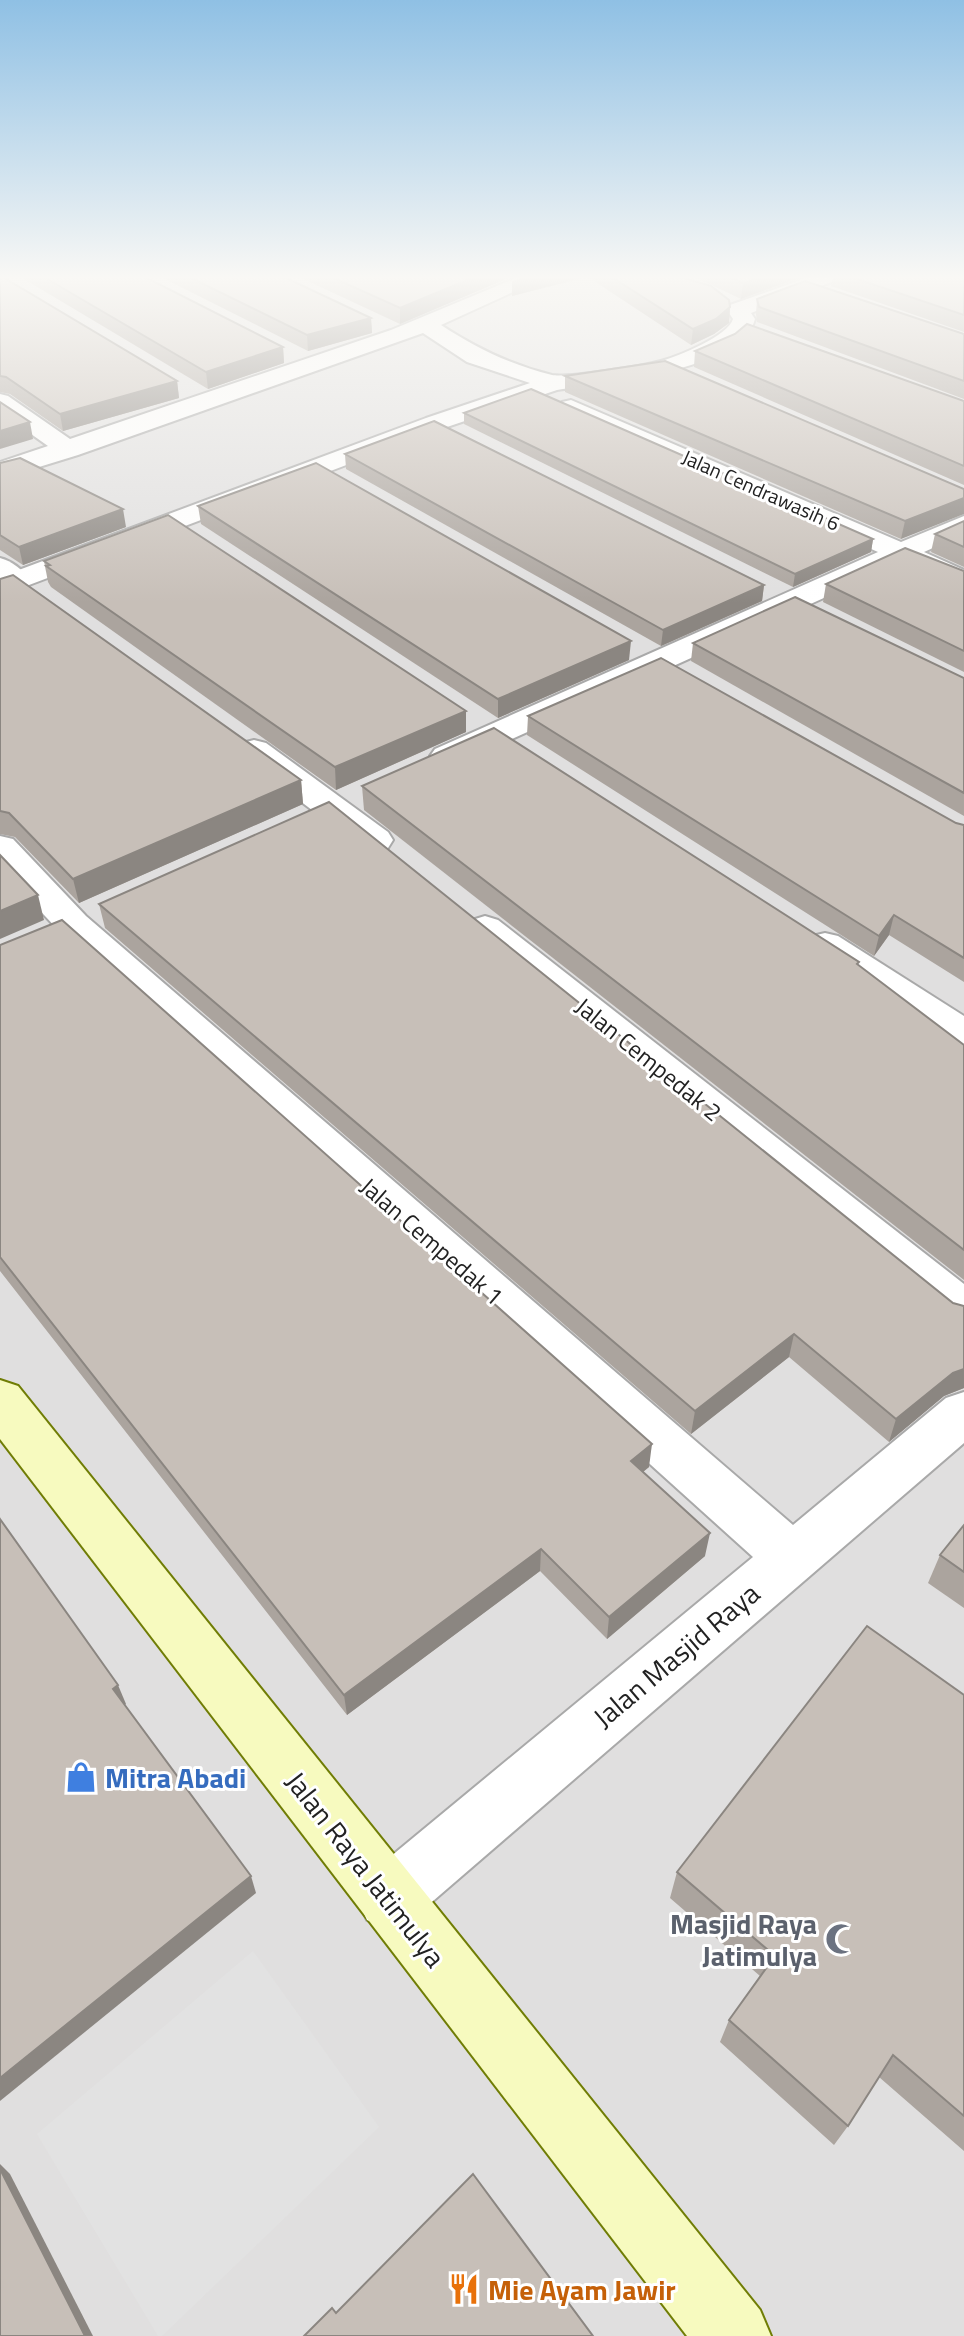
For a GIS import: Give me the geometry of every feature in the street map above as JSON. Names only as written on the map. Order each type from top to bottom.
[{"type":"main road","name":"Jalan Raya Jatimulya","points":[[0,1401],[734,2336]]},
{"type":"street","points":[[0,471],[258,385]]},
{"type":"street","name":"Jalan Cendrawasih 6","points":[[538,385],[964,580]]},
{"type":"street","points":[[15,583],[435,423],[555,385]]},
{"type":"street","points":[[182,386],[208,402]]},
{"type":"street","points":[[0,401],[69,450]]},
{"type":"street","points":[[435,423],[462,437]]},
{"type":"street","points":[[321,468],[348,483]]},
{"type":"street","points":[[176,523],[202,541]]},
{"type":"street","points":[[415,770],[483,725],[661,660],[964,524]]},
{"type":"street","points":[[483,725],[536,760]]},
{"type":"street","points":[[233,734],[408,866]]},
{"type":"street","name":"Jalan Cempedak 1","points":[[0,847],[75,923],[792,1558]]},
{"type":"street","name":"Jalan Cempedak 2","points":[[458,906],[957,1293]]},
{"type":"street","points":[[790,923],[964,1035]]},
{"type":"street","name":"Jalan Masjid Raya","points":[[389,1898],[964,1413]]},
{"type":"shaded area","points":[[0,385],[964,385],[964,2336],[0,2336]]},
{"type":"shaded area","points":[[253,1951],[379,2127],[162,2336],[158,2336],[37,2134]]},
{"type":"building","points":[[18,385],[163,385],[60,414]]},
{"type":"building","points":[[586,385],[721,385],[964,489],[964,498],[905,521]]},
{"type":"building","points":[[775,385],[919,385],[964,401],[964,466]]},
{"type":"building","points":[[531,389],[873,539],[795,574],[464,413]]},
{"type":"building","points":[[0,402],[30,422],[0,431]]},
{"type":"building","points":[[434,421],[764,585],[663,630],[345,454]]},
{"type":"building","points":[[20,458],[123,509],[19,547],[0,535],[0,463]]},
{"type":"building","points":[[316,463],[631,641],[498,699],[198,506]]},
{"type":"building","points":[[168,515],[466,711],[335,767],[46,566],[50,565],[44,561]]},
{"type":"building","points":[[964,521],[964,547],[935,534]]},
{"type":"building","points":[[905,548],[964,571],[964,651],[826,584]]},
{"type":"building","points":[[13,575],[301,780],[73,879],[9,813],[0,811],[0,579]]},
{"type":"building","points":[[795,597],[964,678],[964,793],[693,643]]},
{"type":"building","points":[[661,658],[964,825],[964,958],[894,915],[879,936],[528,716]]},
{"type":"building","points":[[494,728],[859,962],[857,964],[964,1045],[964,1250],[362,786]]},
{"type":"building","points":[[329,802],[953,1303],[964,1306],[964,1369],[953,1373],[896,1419],[794,1334],[695,1411],[99,904]]},
{"type":"building","points":[[0,855],[38,895],[0,911]]},
{"type":"building","points":[[62,920],[652,1444],[631,1461],[710,1533],[609,1617],[541,1549],[344,1695],[0,1257],[0,945]]},
{"type":"building","points":[[0,1519],[118,1685],[113,1689],[251,1876],[0,2078]]},
{"type":"building","points":[[964,1525],[964,1572],[940,1555]]},
{"type":"building","name":"Masjid Raya Jatimulya","points":[[867,1626],[964,1695],[964,2116],[893,2055],[848,2126],[729,2020],[775,1956],[677,1872]]},
{"type":"building","points":[[0,2169],[85,2336],[0,2336]]},
{"type":"building","points":[[473,2174],[593,2336],[304,2336],[332,2308],[336,2313]]},
{"type":"place","name":"Mitra Abadi","points":[[81,1777]]},
{"type":"place","name":"Masjid Raya Jatimulya","points":[[841,1939]]},
{"type":"place","name":"Mie Ayam Jawir","points":[[464,2289]]}]
